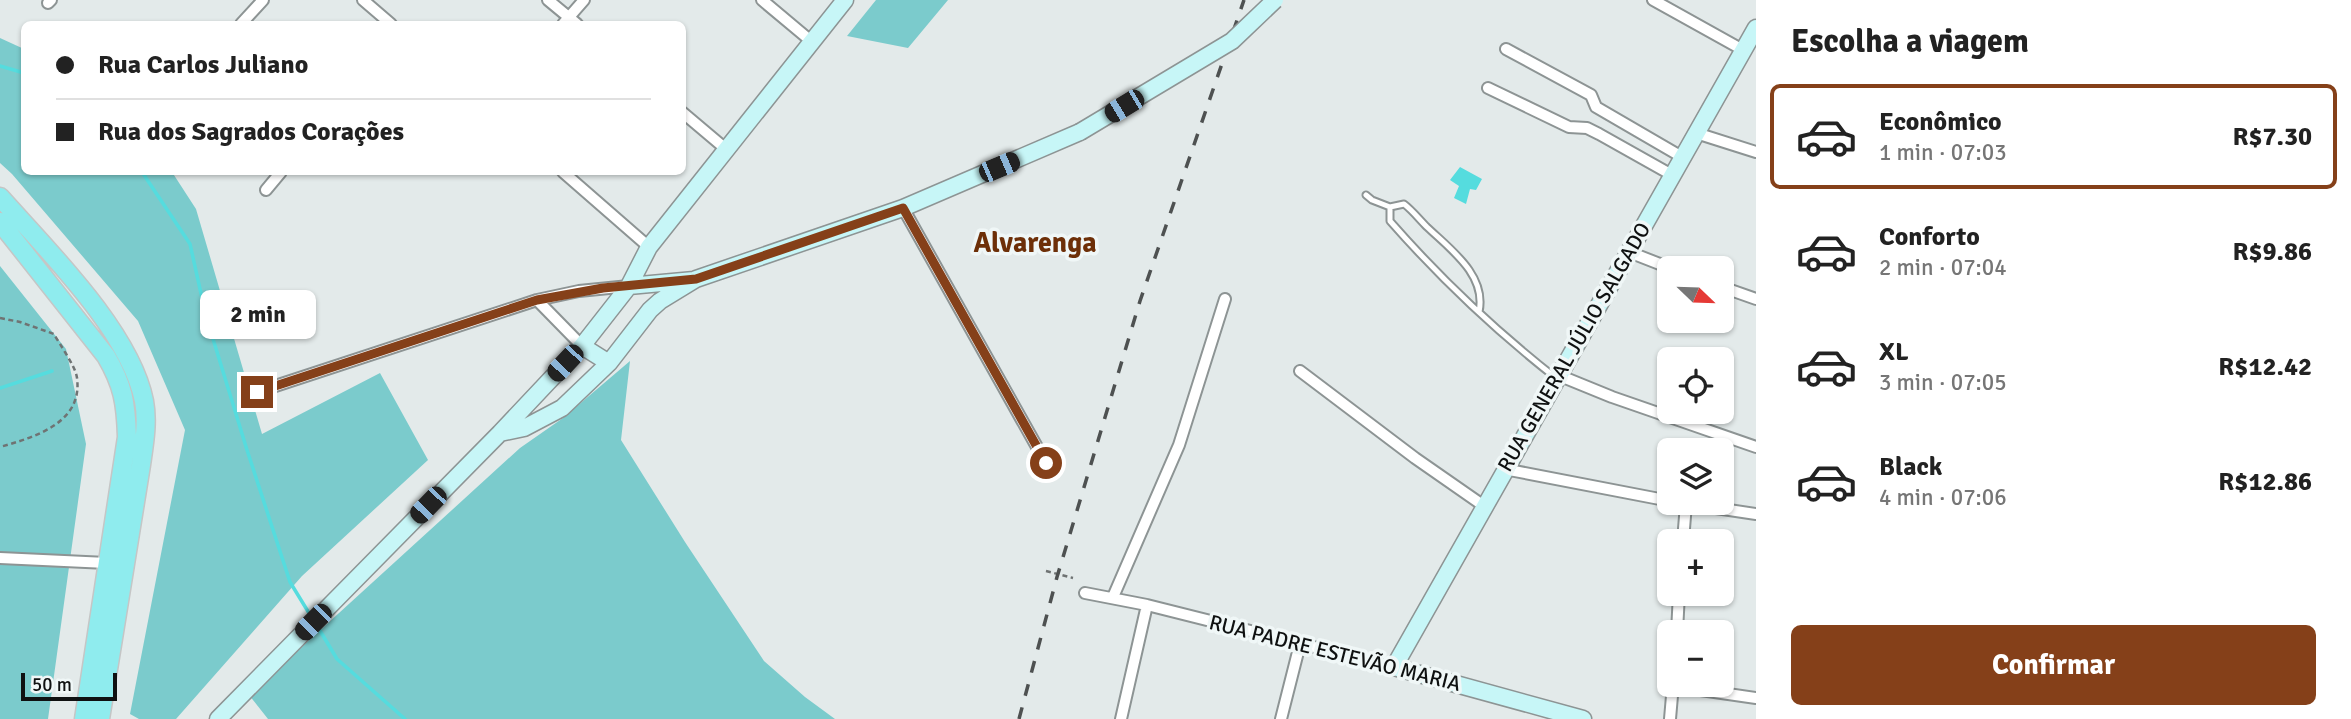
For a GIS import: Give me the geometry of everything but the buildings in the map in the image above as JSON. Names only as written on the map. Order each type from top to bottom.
[{"type":"main road","points":[[218,719],[582,346],[629,286],[649,247],[845,0]]},
{"type":"main road","points":[[500,433],[524,428],[562,408],[610,363],[650,310],[696,279],[903,208],[1080,132],[1232,41],[1275,0]]},
{"type":"main road","name":"RUA GENERAL JÚLIO SALGADO","points":[[1394,667],[1756,28]]},
{"type":"main road","points":[[0,197],[100,312],[135,371],[144,403],[145,429],[141,465],[100,719]]},
{"type":"main road","points":[[0,222],[106,356],[118,377],[126,403],[127,436],[85,719]]},
{"type":"main road","points":[[629,286],[696,279]]},
{"type":"main road","points":[[582,346],[610,363]]},
{"type":"main road","name":"RUA PADRE ESTEVÃO MARIA","points":[[1394,667],[1583,719]]},
{"type":"main road","points":[[75,719],[88,691]]},
{"type":"street","points":[[243,21],[263,0]]},
{"type":"street","points":[[363,0],[388,21]]},
{"type":"street","points":[[548,0],[568,21]]},
{"type":"street","points":[[570,21],[584,0]]},
{"type":"street","points":[[762,0],[811,41]]},
{"type":"street","points":[[1653,0],[1743,50]]},
{"type":"street","points":[[1506,49],[1591,95],[1596,107],[1594,119],[1587,128]]},
{"type":"street","points":[[1488,88],[1569,127],[1587,128],[1672,175]]},
{"type":"street","points":[[1596,107],[1682,157]]},
{"type":"street","points":[[686,115],[727,150]]},
{"type":"street","points":[[1696,133],[1756,152]]},
{"type":"street","points":[[266,190],[278,175]]},
{"type":"street","points":[[567,175],[649,247]]},
{"type":"street","points":[[903,208],[1046,463]]},
{"type":"street","points":[[1629,252],[1657,263]]},
{"type":"street","points":[[257,392],[537,300],[579,291],[629,286]]},
{"type":"street","points":[[1734,291],[1756,299]]},
{"type":"street","points":[[1113,597],[1180,445],[1225,299]]},
{"type":"street","points":[[537,300],[582,346]]},
{"type":"street","points":[[1300,370],[1415,458],[1484,506]]},
{"type":"street","points":[[1557,377],[1756,447]]},
{"type":"street","points":[[1504,469],[1657,498]]},
{"type":"street","points":[[1734,511],[1756,514]]},
{"type":"street","points":[[0,558],[107,563]]},
{"type":"street","name":"RUA PADRE ESTEVÃO MARIA","points":[[1085,593],[1147,605],[1394,667]]},
{"type":"street","points":[[1121,719],[1147,605]]},
{"type":"street","points":[[1282,719],[1300,644]]},
{"type":"street","points":[[1734,695],[1756,698]]},
{"type":"street","points":[[1670,719],[1672,697]]},
{"type":"lane","points":[[1366,195],[1372,201],[1390,207],[1404,204],[1465,265],[1480,293],[1479,312]]},
{"type":"lane","points":[[1390,207],[1390,221],[1430,265],[1479,312],[1557,377]]},
{"type":"path","points":[[0,318],[54,334],[77,376],[76,397],[71,413],[53,426],[26,439],[0,447]]},
{"type":"path","points":[[1046,571],[1073,578]]},
{"type":"shaded area","points":[[876,0],[948,0],[908,48],[847,36]]},
{"type":"shaded area","points":[[0,38],[21,48],[21,175],[174,175],[196,209],[262,434],[380,373],[428,460],[302,576],[176,719],[139,719],[130,714],[185,430],[138,321],[0,163]]},
{"type":"shaded area","points":[[1460,167],[1482,179],[1476,190],[1470,189],[1466,204],[1454,198],[1459,186],[1450,180]]},
{"type":"shaded area","points":[[0,266],[66,349],[86,444],[48,719],[0,719]]},
{"type":"shaded area","points":[[630,361],[621,440],[764,661],[835,719],[268,719],[249,695],[520,448],[563,418]]},
{"type":"waterway","points":[[0,66],[21,72]]},
{"type":"waterway","points":[[144,175],[190,244],[206,316],[290,582],[312,618]]},
{"type":"waterway","points":[[0,388],[52,371]]},
{"type":"waterway","points":[[316,624],[337,659],[405,719]]},
{"type":"railway","points":[[1019,719],[1057,577],[1140,301],[1244,0]]},
{"type":"district","name":"Alvarenga","points":[[1035,243]]},
{"type":"route","points":[[257,392],[537,300],[579,291],[696,279],[903,208],[1046,463]]}]
